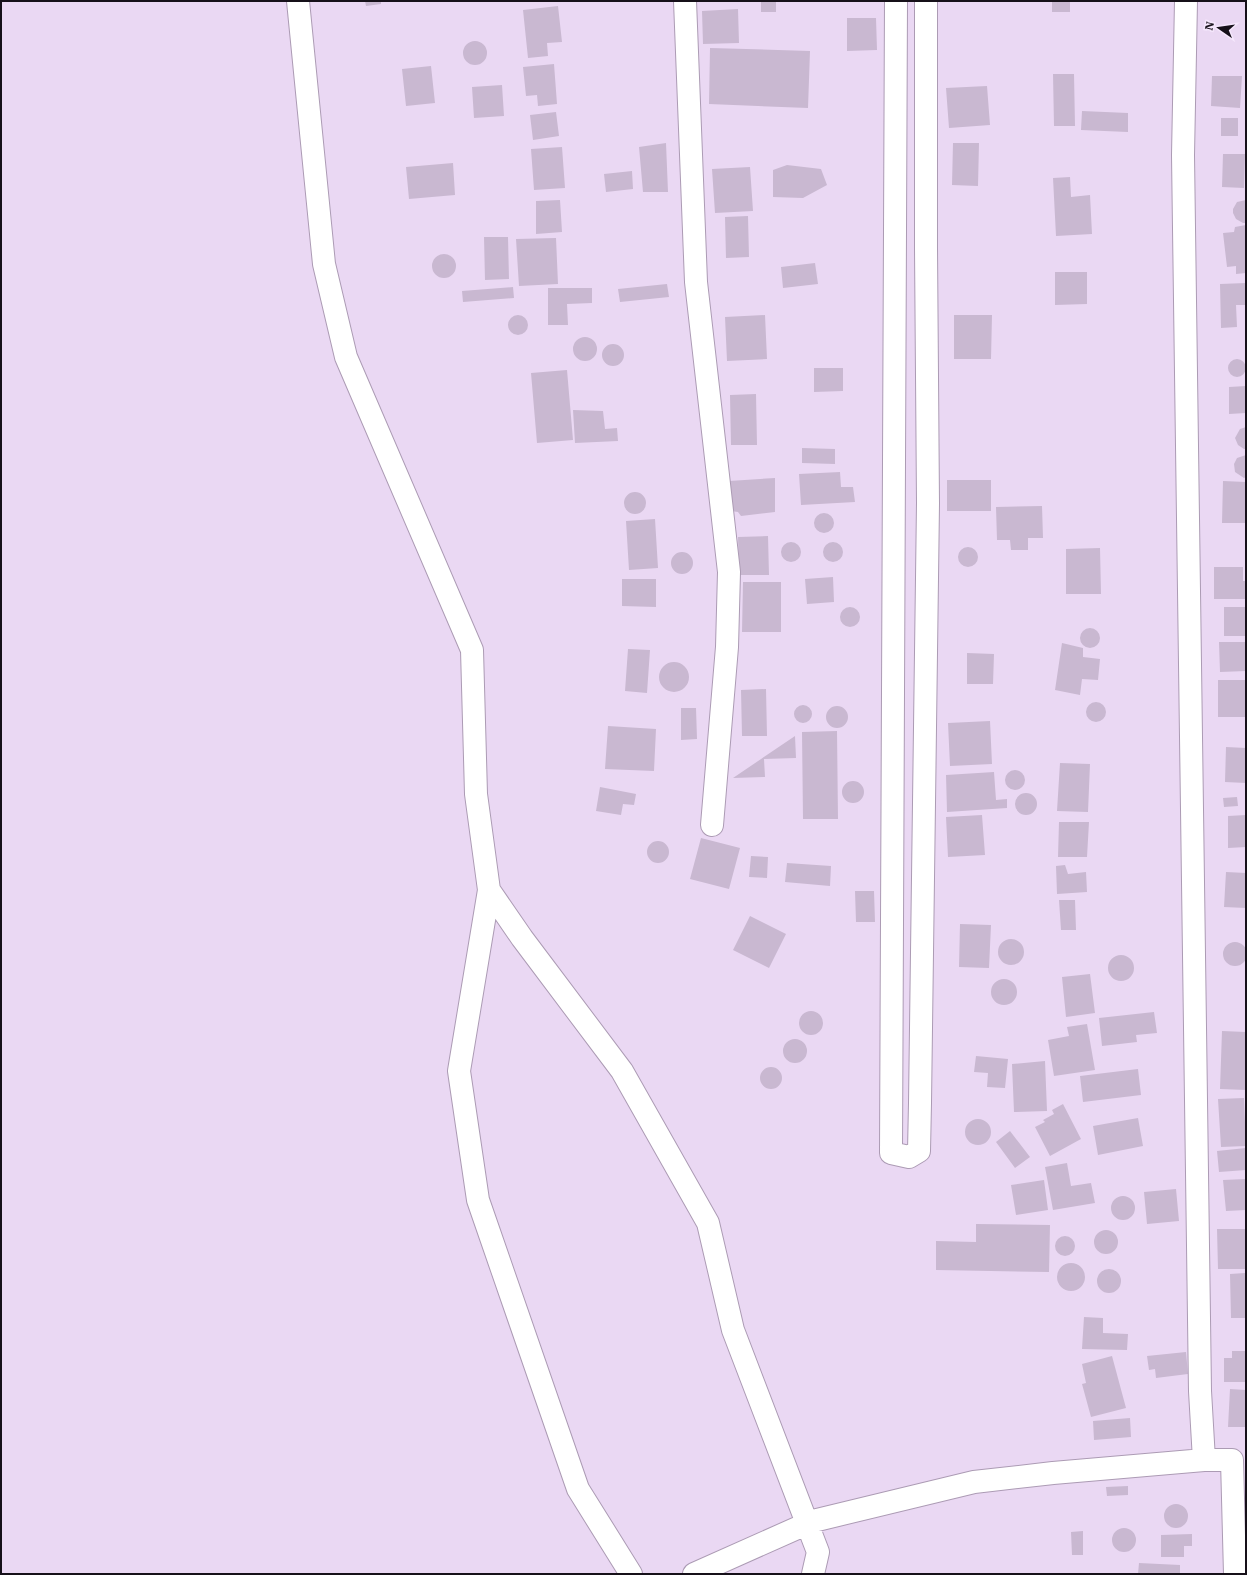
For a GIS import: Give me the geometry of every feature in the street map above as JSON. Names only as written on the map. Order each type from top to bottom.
[{"type":"street","points":[[298,1],[324,264],[346,357],[472,650],[476,794],[490,890],[459,1071],[478,1200],[578,1489],[631,1574]]},
{"type":"street","points":[[685,1],[696,282],[729,572],[727,647],[712,825]]},
{"type":"street","points":[[896,1],[891,1153],[909,1157],[919,1151],[920,1103],[928,504],[926,1]]},
{"type":"street","points":[[1186,1],[1183,187],[1200,1391],[1204,1460]]},
{"type":"street","points":[[895,247],[926,248]]},
{"type":"street","points":[[894,503],[928,504]]},
{"type":"street","points":[[490,890],[522,938],[622,1071],[708,1223],[733,1330],[818,1552],[813,1574]]},
{"type":"street","points":[[694,1574],[807,1523],[974,1482],[1053,1473],[1204,1460],[1239,1460],[1235,1574]]},
{"type":"building","points":[[365,1],[381,1],[381,4],[366,6]]},
{"type":"building","points":[[761,1],[776,1],[776,12],[761,12]]},
{"type":"building","points":[[1052,1],[1070,1],[1070,12],[1052,12]]},
{"type":"building","points":[[558,6],[562,42],[547,43],[548,56],[528,58],[523,10]]},
{"type":"building","points":[[738,9],[739,43],[703,44],[702,11]]},
{"type":"building","points":[[847,18],[876,18],[877,50],[847,51]]},
{"type":"building","points":[[475,41],[484,44],[487,53],[484,62],[475,65],[466,62],[463,53],[466,44]]},
{"type":"building","points":[[710,48],[810,51],[808,108],[709,104]]},
{"type":"building","points":[[554,64],[557,104],[538,106],[537,95],[526,96],[523,67]]},
{"type":"building","points":[[431,66],[435,103],[406,106],[402,69]]},
{"type":"building","points":[[1053,74],[1074,74],[1075,126],[1054,126]]},
{"type":"building","points":[[1212,76],[1242,76],[1240,108],[1211,106]]},
{"type":"building","points":[[502,85],[504,116],[474,118],[472,87]]},
{"type":"building","points":[[987,86],[990,125],[949,128],[946,88]]},
{"type":"building","points":[[1082,111],[1128,113],[1128,132],[1081,130]]},
{"type":"building","points":[[556,112],[559,136],[533,140],[530,115]]},
{"type":"building","points":[[1221,118],[1238,118],[1238,136],[1221,136]]},
{"type":"building","points":[[666,143],[668,192],[643,192],[639,147]]},
{"type":"building","points":[[953,143],[979,143],[978,186],[952,185]]},
{"type":"building","points":[[562,147],[565,188],[534,190],[531,149]]},
{"type":"building","points":[[1223,154],[1245,154],[1244,188],[1222,187]]},
{"type":"building","points":[[453,163],[455,195],[409,199],[406,167]]},
{"type":"building","points":[[787,165],[821,169],[827,185],[803,198],[773,197],[773,170]]},
{"type":"building","points":[[750,167],[753,211],[715,213],[712,169]]},
{"type":"building","points":[[632,171],[633,189],[606,192],[604,174]]},
{"type":"building","points":[[1070,177],[1071,197],[1090,195],[1092,234],[1056,236],[1053,178]]},
{"type":"building","points":[[560,200],[562,232],[536,234],[536,201]]},
{"type":"building","points":[[1246,200],[1246,223],[1243,223],[1236,219],[1233,209],[1237,202]]},
{"type":"building","points":[[748,216],[749,257],[726,258],[725,217]]},
{"type":"building","points":[[1246,225],[1246,273],[1236,274],[1236,266],[1227,267],[1223,233],[1234,232],[1235,227]]},
{"type":"building","points":[[484,237],[508,237],[509,279],[485,280]]},
{"type":"building","points":[[556,238],[558,284],[519,286],[516,239]]},
{"type":"building","points":[[444,254],[453,257],[456,266],[453,275],[444,278],[435,275],[432,266],[435,257]]},
{"type":"building","points":[[815,263],[818,284],[783,288],[781,267]]},
{"type":"building","points":[[1055,272],[1087,272],[1087,304],[1055,305]]},
{"type":"building","points":[[1246,283],[1246,305],[1236,305],[1237,327],[1221,328],[1220,284]]},
{"type":"building","points":[[667,284],[669,297],[620,302],[618,289]]},
{"type":"building","points":[[513,287],[514,298],[463,302],[462,291]]},
{"type":"building","points":[[548,288],[592,288],[592,303],[567,304],[568,325],[548,325]]},
{"type":"building","points":[[518,315],[525,318],[528,325],[525,332],[518,335],[511,332],[508,325],[511,318]]},
{"type":"building","points":[[765,315],[767,359],[727,361],[725,317]]},
{"type":"building","points":[[954,315],[992,315],[991,359],[954,359]]},
{"type":"building","points":[[585,337],[594,340],[597,349],[594,358],[585,361],[576,358],[573,349],[576,340]]},
{"type":"building","points":[[613,344],[621,347],[624,355],[621,363],[613,366],[605,363],[602,355],[605,347]]},
{"type":"building","points":[[1233,359],[1241,359],[1246,364],[1244,375],[1241,377],[1233,377],[1228,372],[1228,364]]},
{"type":"building","points":[[814,368],[843,368],[843,391],[814,392]]},
{"type":"building","points":[[567,370],[573,440],[537,443],[531,373]]},
{"type":"building","points":[[1246,386],[1246,413],[1229,414],[1229,387]]},
{"type":"building","points":[[756,394],[757,445],[731,445],[730,395]]},
{"type":"building","points":[[573,410],[603,411],[605,429],[617,428],[618,441],[575,443]]},
{"type":"building","points":[[1246,427],[1246,449],[1244,449],[1238,445],[1235,438],[1240,429]]},
{"type":"building","points":[[802,448],[835,449],[835,464],[802,463]]},
{"type":"building","points":[[1246,455],[1246,477],[1244,478],[1235,472],[1234,464],[1237,458]]},
{"type":"building","points":[[840,472],[841,487],[853,487],[855,502],[801,505],[799,474]]},
{"type":"building","points":[[775,478],[775,512],[741,516],[738,512],[731,511],[729,481]]},
{"type":"building","points":[[947,480],[991,480],[991,511],[947,511]]},
{"type":"building","points":[[1223,481],[1246,482],[1246,523],[1222,523]]},
{"type":"building","points":[[635,492],[643,495],[646,503],[643,511],[635,514],[627,511],[624,503],[627,495]]},
{"type":"building","points":[[1042,506],[1043,538],[1028,538],[1028,550],[1011,550],[1010,540],[997,540],[996,507]]},
{"type":"building","points":[[824,513],[831,516],[834,523],[831,530],[824,533],[817,530],[814,523],[817,516]]},
{"type":"building","points":[[655,519],[658,568],[629,570],[626,521]]},
{"type":"building","points":[[768,536],[769,575],[739,575],[738,537]]},
{"type":"building","points":[[791,542],[798,545],[801,552],[798,559],[791,562],[784,559],[781,552],[784,545]]},
{"type":"building","points":[[833,542],[840,545],[843,552],[840,559],[833,562],[826,559],[823,552],[826,545]]},
{"type":"building","points":[[968,547],[975,550],[978,557],[975,564],[968,567],[961,564],[958,557],[961,550]]},
{"type":"building","points":[[1100,548],[1101,594],[1066,594],[1066,549]]},
{"type":"building","points":[[682,552],[690,555],[693,563],[690,571],[682,574],[674,571],[671,563],[674,555]]},
{"type":"building","points":[[1214,567],[1243,567],[1243,581],[1246,581],[1246,599],[1214,599]]},
{"type":"building","points":[[833,577],[834,602],[807,604],[805,579]]},
{"type":"building","points":[[622,579],[656,579],[656,607],[622,606]]},
{"type":"building","points":[[743,582],[781,582],[781,632],[742,632]]},
{"type":"building","points":[[850,607],[857,610],[860,617],[857,624],[850,627],[843,624],[840,617],[843,610]]},
{"type":"building","points":[[1224,607],[1246,607],[1246,636],[1224,636]]},
{"type":"building","points":[[1090,628],[1097,631],[1100,638],[1097,645],[1090,648],[1083,645],[1080,638],[1083,631]]},
{"type":"building","points":[[1219,642],[1245,642],[1246,671],[1220,672]]},
{"type":"building","points":[[1062,643],[1083,648],[1083,657],[1100,659],[1098,680],[1082,679],[1080,695],[1055,690]]},
{"type":"building","points":[[628,649],[650,650],[647,693],[625,691]]},
{"type":"building","points":[[967,653],[994,654],[993,684],[967,684]]},
{"type":"building","points":[[674,662],[680,663],[688,671],[688,683],[680,691],[674,692],[668,691],[660,683],[659,677],[660,671],[668,663]]},
{"type":"building","points":[[1218,680],[1246,680],[1246,717],[1218,717]]},
{"type":"building","points":[[766,689],[767,736],[742,736],[741,690]]},
{"type":"building","points":[[1096,702],[1103,705],[1106,712],[1103,719],[1096,722],[1089,719],[1086,712],[1089,705]]},
{"type":"building","points":[[803,705],[809,708],[812,714],[809,720],[803,723],[797,720],[794,714],[797,708]]},
{"type":"building","points":[[837,706],[845,709],[848,717],[845,725],[837,728],[829,725],[826,717],[829,709]]},
{"type":"building","points":[[681,708],[696,708],[697,739],[681,740]]},
{"type":"building","points":[[990,721],[992,764],[950,766],[948,723]]},
{"type":"building","points":[[608,726],[656,729],[654,771],[605,769]]},
{"type":"building","points":[[837,731],[838,819],[803,819],[802,732]]},
{"type":"building","points":[[795,736],[796,758],[764,759],[765,777],[733,778]]},
{"type":"building","points":[[1226,747],[1246,748],[1246,783],[1225,782]]},
{"type":"building","points":[[1060,763],[1090,764],[1088,812],[1057,811]]},
{"type":"building","points":[[1015,770],[1022,773],[1025,780],[1022,787],[1015,790],[1008,787],[1005,780],[1008,773]]},
{"type":"building","points":[[994,772],[996,800],[1007,799],[1007,808],[947,812],[946,775]]},
{"type":"building","points":[[853,781],[857,782],[863,788],[863,796],[857,802],[853,803],[849,802],[843,796],[842,792],[843,788],[849,782]]},
{"type":"building","points":[[600,787],[636,794],[634,805],[623,804],[621,815],[596,811]]},
{"type":"building","points":[[1026,793],[1034,796],[1037,804],[1034,812],[1026,815],[1018,812],[1015,804],[1018,796]]},
{"type":"building","points":[[1237,797],[1238,806],[1224,807],[1223,798]]},
{"type":"building","points":[[982,815],[985,855],[948,857],[946,817]]},
{"type":"building","points":[[1246,815],[1246,847],[1228,848],[1228,816]]},
{"type":"building","points":[[1059,822],[1089,822],[1087,857],[1058,857]]},
{"type":"building","points":[[701,838],[740,848],[729,889],[690,879]]},
{"type":"building","points":[[658,841],[666,844],[669,852],[666,860],[658,863],[650,860],[647,852],[650,844]]},
{"type":"building","points":[[751,856],[768,857],[767,878],[749,877]]},
{"type":"building","points":[[787,863],[831,866],[830,886],[785,882]]},
{"type":"building","points":[[1065,865],[1068,874],[1086,872],[1087,892],[1057,894],[1056,866]]},
{"type":"building","points":[[1226,872],[1246,873],[1246,908],[1224,907]]},
{"type":"building","points":[[855,891],[874,891],[875,922],[856,922]]},
{"type":"building","points":[[1059,900],[1075,900],[1076,930],[1061,930]]},
{"type":"building","points":[[750,916],[786,934],[769,968],[733,950]]},
{"type":"building","points":[[960,924],[991,925],[989,968],[959,967]]},
{"type":"building","points":[[1011,939],[1020,943],[1024,952],[1020,961],[1011,965],[1002,961],[998,952],[1002,943]]},
{"type":"building","points":[[1235,942],[1243,946],[1247,954],[1243,962],[1235,966],[1227,962],[1223,954],[1227,946]]},
{"type":"building","points":[[1121,955],[1130,959],[1134,968],[1130,977],[1121,981],[1112,977],[1108,968],[1112,959]]},
{"type":"building","points":[[1090,974],[1095,1013],[1066,1017],[1062,977]]},
{"type":"building","points":[[1004,979],[1013,983],[1017,992],[1013,1001],[1004,1005],[995,1001],[991,992],[995,983]]},
{"type":"building","points":[[811,1011],[820,1014],[823,1023],[820,1032],[811,1035],[802,1032],[799,1023],[802,1014]]},
{"type":"building","points":[[1154,1012],[1157,1033],[1136,1035],[1137,1042],[1102,1046],[1099,1018]]},
{"type":"building","points":[[1087,1024],[1095,1070],[1054,1076],[1048,1040],[1069,1036],[1067,1027]]},
{"type":"building","points":[[1222,1031],[1246,1032],[1246,1090],[1220,1089]]},
{"type":"building","points":[[795,1039],[800,1040],[806,1046],[806,1056],[800,1062],[795,1063],[790,1062],[784,1056],[783,1051],[784,1046],[790,1040]]},
{"type":"building","points":[[976,1056],[1008,1059],[1005,1088],[987,1087],[988,1073],[974,1072]]},
{"type":"building","points":[[1045,1061],[1047,1111],[1014,1112],[1012,1064]]},
{"type":"building","points":[[771,1067],[779,1070],[782,1078],[779,1086],[771,1089],[763,1086],[760,1078],[763,1070]]},
{"type":"building","points":[[1138,1069],[1141,1095],[1083,1102],[1080,1076]]},
{"type":"building","points":[[1244,1098],[1246,1146],[1221,1147],[1218,1099]]},
{"type":"building","points":[[1063,1104],[1081,1139],[1050,1156],[1035,1127],[1045,1122],[1043,1120],[1054,1114],[1052,1110]]},
{"type":"building","points":[[1138,1118],[1143,1146],[1098,1155],[1093,1126]]},
{"type":"building","points":[[978,1119],[987,1123],[991,1132],[987,1141],[978,1145],[969,1141],[965,1132],[969,1123]]},
{"type":"building","points":[[1010,1131],[1030,1157],[1015,1168],[996,1142]]},
{"type":"building","points":[[1246,1148],[1246,1170],[1219,1172],[1217,1151]]},
{"type":"building","points":[[1067,1163],[1071,1186],[1091,1183],[1095,1203],[1053,1210],[1045,1167]]},
{"type":"building","points":[[1246,1179],[1246,1210],[1226,1211],[1223,1180]]},
{"type":"building","points":[[1044,1180],[1048,1210],[1016,1215],[1011,1185]]},
{"type":"building","points":[[1176,1189],[1179,1221],[1147,1224],[1144,1192]]},
{"type":"building","points":[[1123,1196],[1132,1199],[1135,1208],[1132,1217],[1123,1220],[1114,1217],[1111,1208],[1114,1199]]},
{"type":"building","points":[[976,1224],[1050,1225],[1049,1272],[936,1270],[936,1241],[976,1242]]},
{"type":"building","points":[[1217,1229],[1245,1229],[1246,1269],[1218,1269]]},
{"type":"building","points":[[1106,1230],[1115,1233],[1118,1242],[1115,1251],[1106,1254],[1097,1251],[1094,1242],[1097,1233]]},
{"type":"building","points":[[1065,1236],[1072,1239],[1075,1246],[1072,1253],[1065,1256],[1058,1253],[1055,1246],[1058,1239]]},
{"type":"building","points":[[1071,1263],[1081,1267],[1085,1277],[1081,1287],[1071,1291],[1061,1287],[1057,1277],[1061,1267]]},
{"type":"building","points":[[1109,1269],[1114,1270],[1120,1276],[1120,1286],[1114,1292],[1109,1293],[1104,1292],[1098,1286],[1097,1281],[1098,1276],[1104,1270]]},
{"type":"building","points":[[1245,1273],[1246,1318],[1231,1318],[1230,1274]]},
{"type":"building","points":[[1084,1317],[1103,1318],[1103,1333],[1128,1334],[1127,1350],[1082,1349]]},
{"type":"building","points":[[1232,1351],[1246,1351],[1246,1382],[1224,1382],[1224,1358],[1232,1358]]},
{"type":"building","points":[[1186,1352],[1188,1374],[1156,1378],[1155,1369],[1149,1370],[1147,1356]]},
{"type":"building","points":[[1112,1356],[1126,1408],[1091,1417],[1082,1384],[1086,1383],[1082,1364]]},
{"type":"building","points":[[1230,1389],[1246,1390],[1246,1427],[1228,1427]]},
{"type":"building","points":[[1130,1418],[1131,1437],[1094,1440],[1093,1421]]},
{"type":"building","points":[[1128,1486],[1128,1495],[1107,1496],[1106,1487]]},
{"type":"building","points":[[1176,1504],[1181,1505],[1187,1511],[1187,1521],[1181,1527],[1176,1528],[1171,1527],[1165,1521],[1164,1516],[1165,1511],[1171,1505]]},
{"type":"building","points":[[1124,1528],[1129,1529],[1135,1535],[1135,1545],[1129,1551],[1124,1552],[1119,1551],[1113,1545],[1112,1540],[1113,1535],[1119,1529]]},
{"type":"building","points":[[1083,1531],[1083,1555],[1072,1555],[1071,1532]]},
{"type":"building","points":[[1192,1534],[1192,1546],[1184,1546],[1184,1557],[1161,1557],[1161,1535]]},
{"type":"building","points":[[1139,1563],[1180,1565],[1180,1574],[1138,1574]]}]
